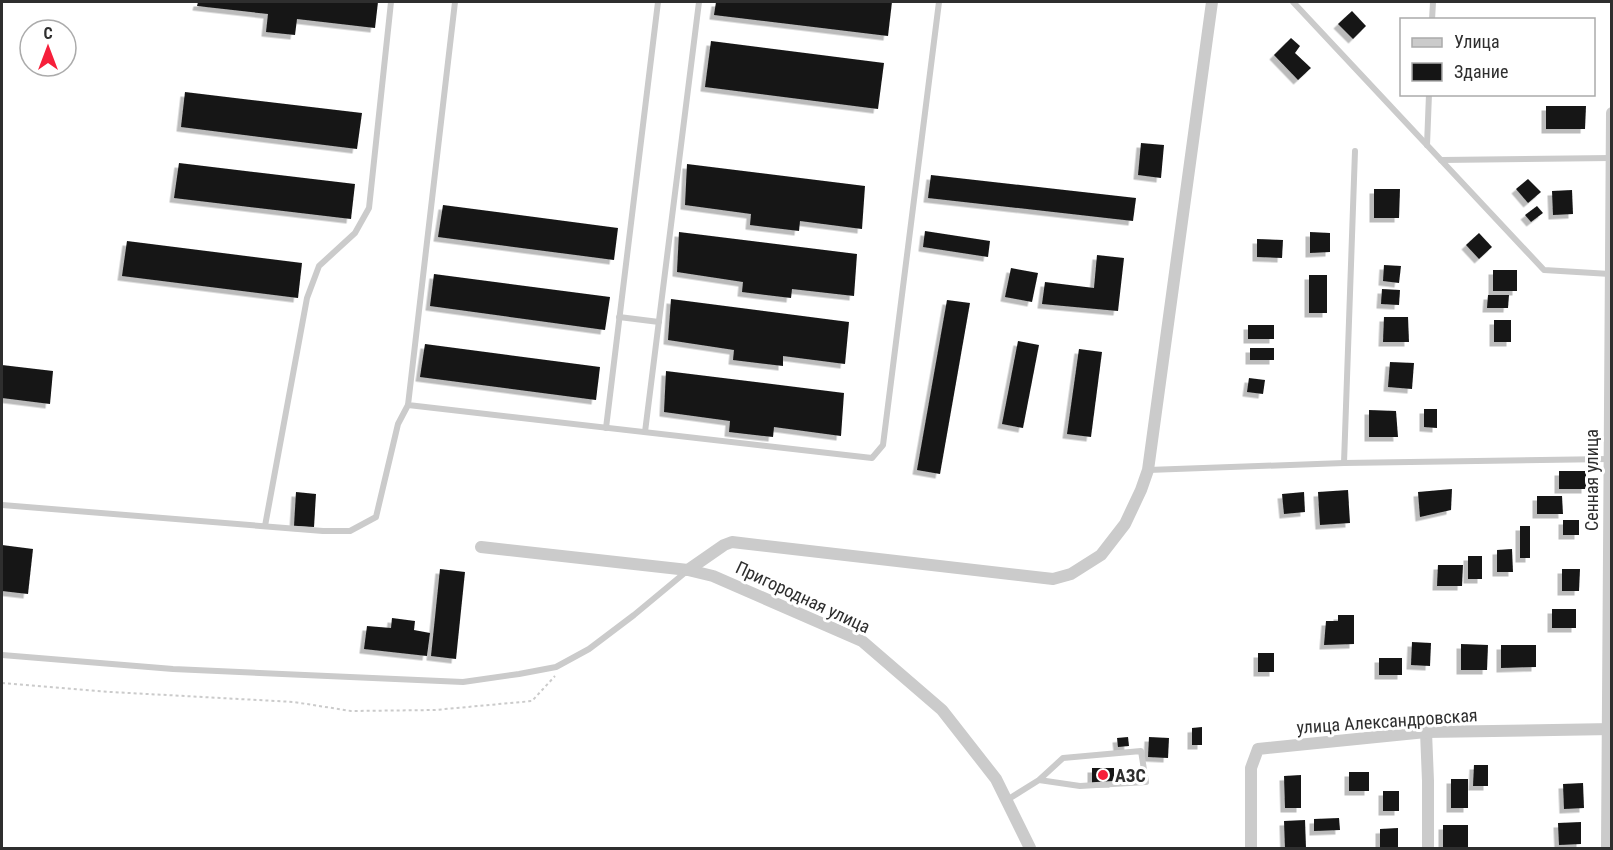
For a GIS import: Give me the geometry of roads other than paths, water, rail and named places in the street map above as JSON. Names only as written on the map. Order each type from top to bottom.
[{"type":"street","points":[[688,570],[732,542],[1053,579],[1071,574],[1101,555],[1125,524],[1148,470],[1212,2]]},
{"type":"street","name":"Сенная улица","points":[[1607,849],[1610,730],[1611,112]]},
{"type":"street","name":"Пригородная улица","points":[[481,548],[688,570],[713,576],[862,641],[942,710],[996,779],[1030,849]]},
{"type":"street","name":"улица Александровская","points":[[1251,849],[1251,768],[1258,749],[1426,732],[1610,730]]},
{"type":"street","points":[[1426,732],[1428,849]]},
{"type":"lane","points":[[265,526],[308,298],[319,266],[355,233],[369,208],[391,2]]},
{"type":"lane","points":[[2,505],[323,531],[350,531],[376,517],[398,424],[408,405],[455,2]]},
{"type":"lane","points":[[606,428],[658,2]]},
{"type":"lane","points":[[645,432],[699,2]]},
{"type":"lane","points":[[408,405],[872,458],[883,445],[939,2]]},
{"type":"lane","points":[[1293,2],[1544,270],[1610,274]]},
{"type":"lane","points":[[1432,18],[1433,2]]},
{"type":"lane","points":[[1427,145],[1429,96]]},
{"type":"lane","points":[[1344,463],[1355,151]]},
{"type":"lane","points":[[1441,160],[1611,158]]},
{"type":"lane","points":[[619,317],[659,322]]},
{"type":"lane","points":[[1148,470],[1344,463],[1609,459]]},
{"type":"lane","points":[[2,655],[173,669],[463,682],[556,667],[589,649],[688,570]]},
{"type":"lane","points":[[1006,801],[1039,780],[1063,758],[1141,751],[1146,782],[1080,786],[1039,780]]},
{"type":"place","name":"АЗС","points":[[1103,775]]}]
